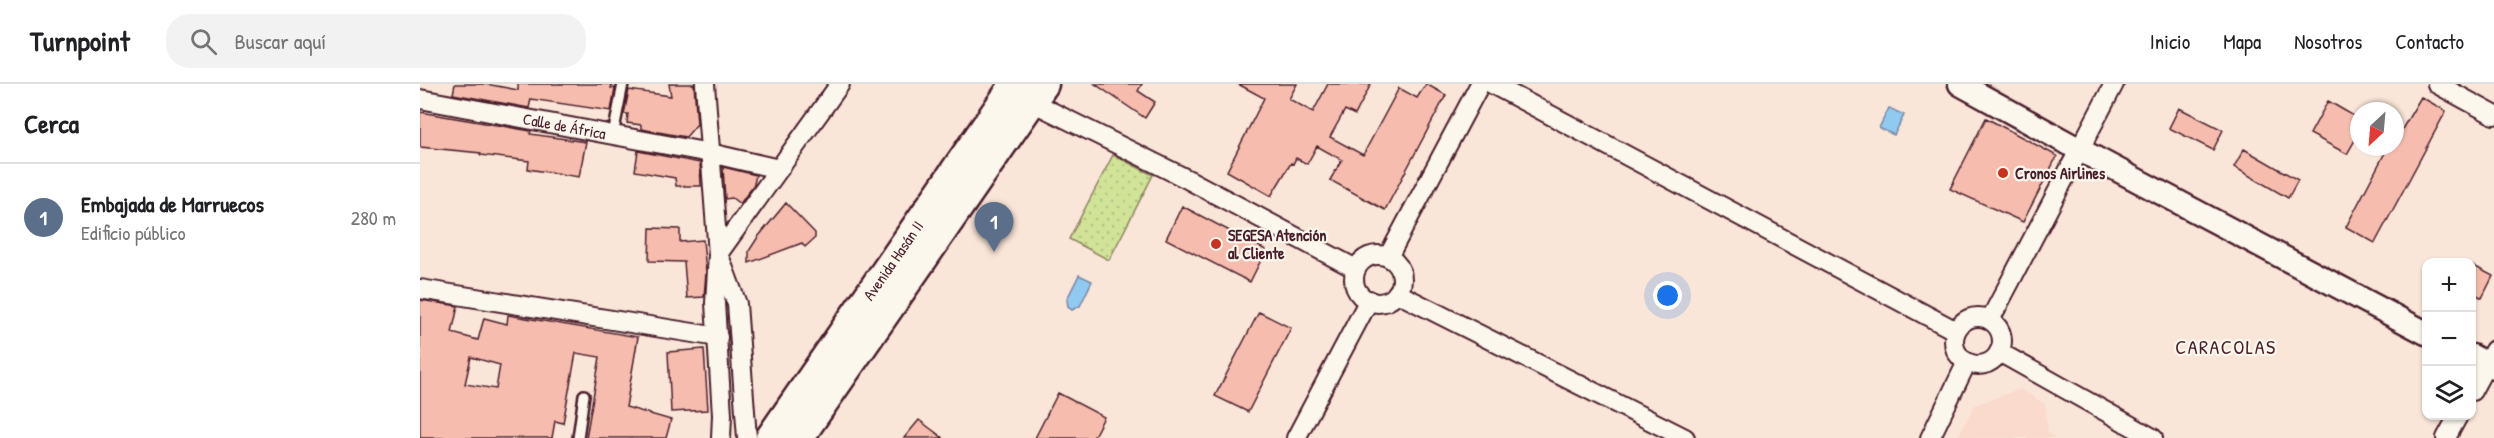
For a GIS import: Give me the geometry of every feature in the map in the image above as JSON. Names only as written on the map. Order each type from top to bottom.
[{"type":"main road","name":"Avenida Hasán II","points":[[770,438],[1030,90]]},
{"type":"main road","name":"Avenida Hasán II","points":[[799,438],[1030,90]]},
{"type":"street","points":[[705,84],[718,254],[715,303],[721,438]]},
{"type":"street","points":[[718,254],[840,84]]},
{"type":"street","points":[[1388,257],[1480,84]]},
{"type":"street","points":[[1492,84],[1956,332]]},
{"type":"street","points":[[1960,84],[2422,330]]},
{"type":"street","points":[[1990,320],[2114,84]]},
{"type":"street","points":[[2437,84],[2494,115]]},
{"type":"street","points":[[1030,90],[1189,180],[1356,269]]},
{"type":"street","name":"Calle de África","points":[[420,99],[710,153],[779,169]]},
{"type":"street","points":[[718,254],[737,304],[747,438]]},
{"type":"street","points":[[1372,255],[1388,257],[1396,263],[1402,273],[1402,284],[1397,293],[1384,302],[1369,300],[1357,290],[1354,280],[1356,269],[1372,255]]},
{"type":"street","points":[[420,289],[718,337]]},
{"type":"street","points":[[1397,293],[1685,438]]},
{"type":"street","points":[[1296,438],[1369,300]]},
{"type":"street","points":[[1979,317],[1990,320],[2000,332],[2002,342],[1999,352],[1992,360],[1982,365],[1967,362],[1956,351],[1954,341],[1956,332],[1968,320],[1979,317]]},
{"type":"street","points":[[1999,352],[2153,438]]},
{"type":"street","points":[[2476,382],[2486,359]]},
{"type":"street","points":[[1930,438],[1967,362]]},
{"type":"street","points":[[2446,438],[2456,420]]},
{"type":"lane","points":[[613,135],[622,84]]},
{"type":"lane","points":[[578,438],[584,395]]},
{"type":"shaded area","points":[[2020,389],[2045,404],[2048,433],[2055,438],[1957,438],[1975,405]]},
{"type":"green space","points":[[1113,155],[1153,175],[1109,260],[1069,239]]},
{"type":"water","points":[[1889,108],[1904,115],[1894,135],[1879,128]]},
{"type":"water","points":[[1079,275],[1092,281],[1080,306],[1072,310],[1068,307],[1067,299]]},
{"type":"building","points":[[455,84],[486,84],[518,90],[518,84],[612,84],[611,88],[615,88],[611,111],[531,99],[529,108],[453,94]]},
{"type":"building","points":[[669,84],[694,84],[697,124],[686,137],[641,129],[641,125],[627,123],[628,114],[624,114],[629,90],[671,96]]},
{"type":"building","points":[[1095,84],[1142,84],[1138,91],[1155,102],[1145,118]]},
{"type":"building","points":[[1238,84],[1297,84],[1289,99],[1313,112],[1328,84],[1371,84],[1355,115],[1345,110],[1330,137],[1363,155],[1399,88],[1417,98],[1426,84],[1446,95],[1385,210],[1330,180],[1342,160],[1317,146],[1307,164],[1296,158],[1293,164],[1291,163],[1271,196],[1227,171],[1264,98]]},
{"type":"building","points":[[2421,97],[2446,111],[2375,243],[2346,227],[2383,156],[2404,156],[2404,126]]},
{"type":"building","points":[[2328,101],[2350,114],[2350,149],[2347,154],[2310,134]]},
{"type":"building","points":[[2179,108],[2223,130],[2213,150],[2169,128]]},
{"type":"building","points":[[420,112],[531,131],[530,134],[586,142],[579,177],[528,169],[529,161],[480,155],[481,153],[420,147]]},
{"type":"building","name":"Cronos Airlines","points":[[1986,118],[2057,156],[2023,222],[1950,189]]},
{"type":"building","points":[[2244,149],[2298,180],[2288,198],[2234,167]]},
{"type":"building","points":[[638,151],[700,163],[701,186],[676,186],[675,178],[635,171]]},
{"type":"building","points":[[723,167],[756,175],[754,184],[740,204],[732,198],[725,199]]},
{"type":"building","points":[[786,203],[815,233],[815,238],[805,247],[802,243],[749,263],[749,251]]},
{"type":"building","name":"SEGESA Atención al Cliente","points":[[1182,206],[1266,250],[1250,282],[1166,239]]},
{"type":"building","points":[[650,228],[680,229],[680,242],[703,240],[706,272],[704,297],[687,298],[684,262],[649,261]]},
{"type":"building","points":[[2476,267],[2493,276],[2482,298],[2476,294]]},
{"type":"building","points":[[420,300],[458,306],[452,333],[478,340],[484,318],[507,324],[508,315],[638,337],[626,407],[671,420],[666,438],[586,438],[600,357],[576,353],[563,423],[555,421],[552,438],[420,438]],"holes":[[[471,357],[500,365],[496,389],[465,384]]]},
{"type":"building","points":[[1259,312],[1291,328],[1248,412],[1215,396]]},
{"type":"building","points":[[704,349],[708,410],[671,412],[668,352]]},
{"type":"building","points":[[1058,393],[1104,417],[1093,438],[1035,438]]},
{"type":"building","points":[[919,420],[943,438],[904,438]]},
{"type":"place","name":"Cronos Airlines","points":[[2003,173]]},
{"type":"place","name":"SEGESA Atención al Cliente","points":[[1216,244]]},
{"type":"place","name":"Embajada de Marruecos","points":[[994,252]]},
{"type":"district","name":"CARACOLAS","points":[[2226,347]]}]
